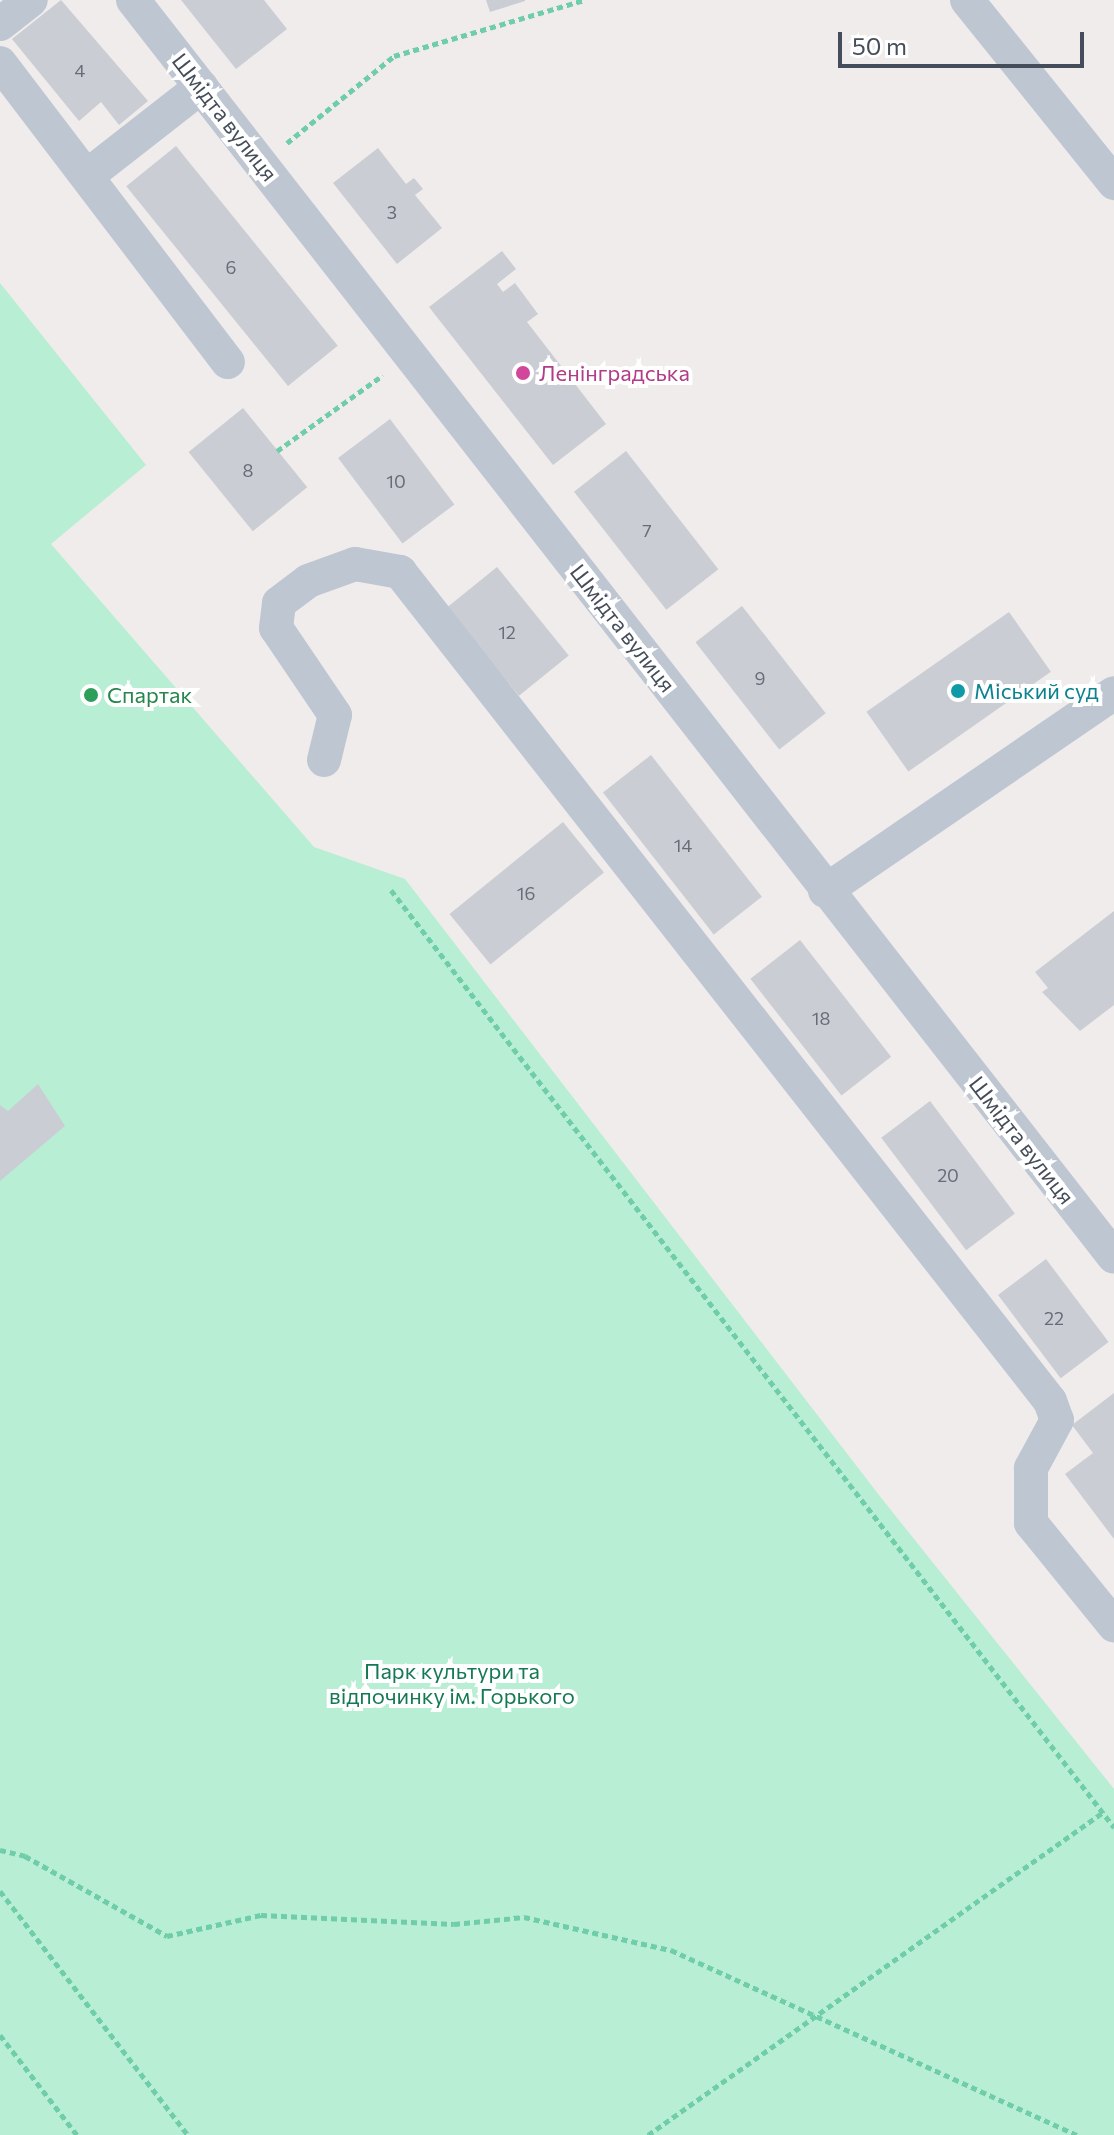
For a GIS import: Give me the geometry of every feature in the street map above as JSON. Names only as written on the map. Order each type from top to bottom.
[{"type":"street","points":[[0,24],[31,0]]},
{"type":"street","name":"Шмідта вулиця","points":[[133,0],[825,891],[1114,1257]]},
{"type":"street","points":[[967,0],[1114,183]]},
{"type":"street","points":[[0,63],[228,362]]},
{"type":"street","points":[[87,176],[201,87]]},
{"type":"street","points":[[324,760],[335,715],[276,628],[279,603],[308,581],[355,564],[400,572],[1050,1401],[1057,1420],[1031,1468],[1031,1523],[1114,1625]]},
{"type":"street","points":[[825,891],[1114,693]]},
{"type":"path","points":[[261,164],[394,56],[584,0]]},
{"type":"path","points":[[277,451],[383,375]]},
{"type":"path","points":[[391,890],[1114,1827]]},
{"type":"path","points":[[648,2135],[1102,1813]]},
{"type":"path","points":[[0,1850],[25,1856],[167,1936],[261,1915],[454,1924],[524,1917],[671,1950],[1077,2135]]},
{"type":"path","points":[[0,1891],[188,2135]]},
{"type":"path","points":[[0,2035],[77,2135]]},
{"type":"green space","name":"Парк культури та відпочинку ім. Горького","points":[[0,283],[146,465],[51,544],[314,847],[405,879],[882,1499],[1114,1789],[1114,2135],[0,2135]]},
{"type":"building","points":[[61,0],[148,101],[119,125],[101,102],[79,121],[12,39]]},
{"type":"building","points":[[181,0],[264,0],[287,29],[236,69]]},
{"type":"building","points":[[486,0],[525,0],[525,1],[490,12]]},
{"type":"building","points":[[176,146],[338,346],[288,386],[126,186]]},
{"type":"building","points":[[378,148],[406,184],[414,178],[423,189],[415,195],[442,228],[397,264],[333,183]]},
{"type":"building","name":"Ленінградська","points":[[502,251],[516,269],[497,284],[503,292],[515,283],[538,314],[527,322],[606,424],[553,465],[429,307]]},
{"type":"building","points":[[243,408],[307,487],[253,531],[189,452]]},
{"type":"building","points":[[390,419],[454,504],[402,544],[338,458]]},
{"type":"building","points":[[626,451],[718,569],[666,610],[574,492]]},
{"type":"building","points":[[497,567],[569,656],[519,696],[447,607]]},
{"type":"building","points":[[742,606],[826,713],[779,749],[696,642]]},
{"type":"building","name":"Міський суд","points":[[1009,612],[1051,672],[908,772],[866,712]]},
{"type":"building","points":[[651,755],[762,897],[714,934],[603,793]]},
{"type":"building","points":[[563,822],[604,873],[490,964],[450,914]]},
{"type":"building","points":[[1114,911],[1114,1005],[1080,1031],[1042,992],[1048,988],[1035,972]]},
{"type":"building","points":[[800,940],[891,1057],[841,1095],[750,979]]},
{"type":"building","points":[[38,1084],[65,1126],[0,1181],[0,1105],[8,1111]]},
{"type":"building","points":[[930,1101],[1015,1214],[966,1250],[881,1138]]},
{"type":"building","points":[[1046,1259],[1109,1342],[1061,1378],[998,1295]]},
{"type":"building","points":[[1114,1393],[1114,1539],[1065,1474],[1093,1453],[1072,1425]]},
{"type":"place","name":"Ленінградська","points":[[523,373]]},
{"type":"place","name":"Міський суд","points":[[958,691]]},
{"type":"place","name":"Спартак","points":[[91,695]]}]
